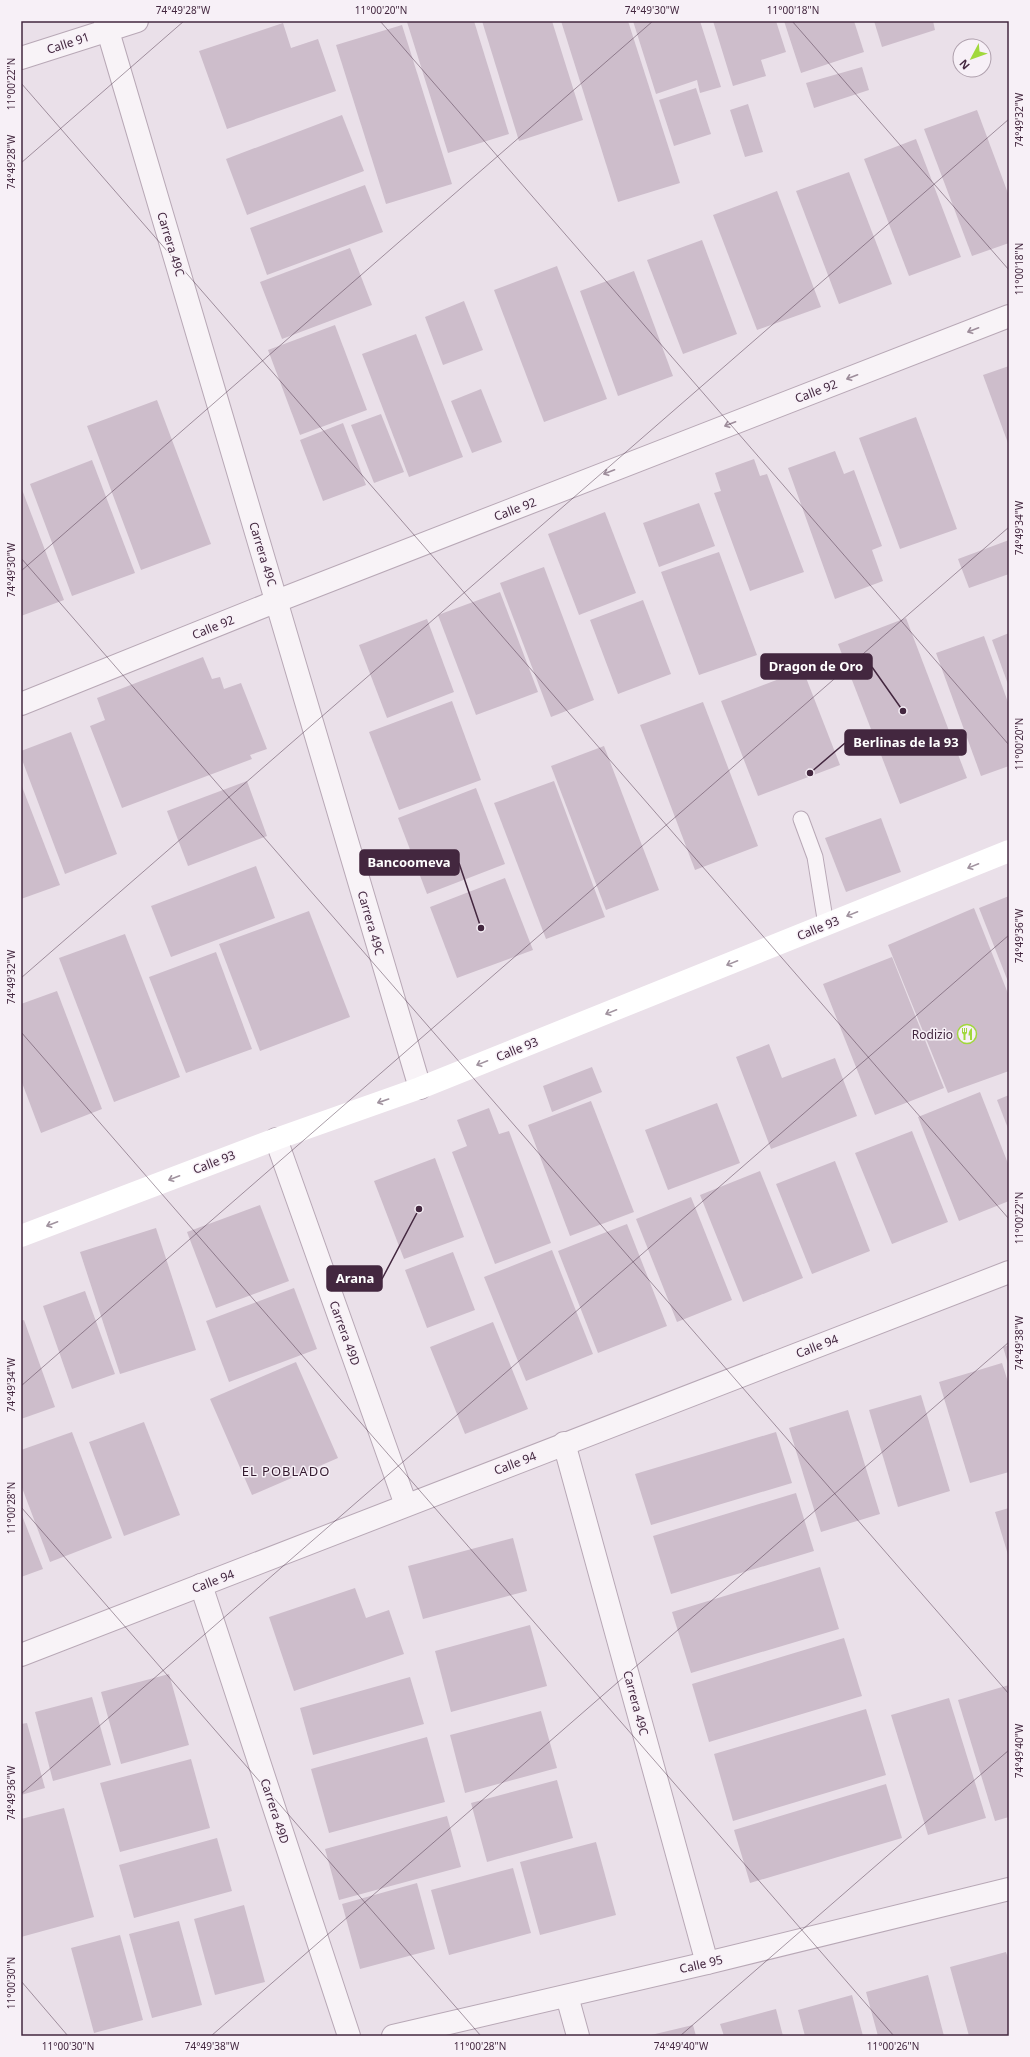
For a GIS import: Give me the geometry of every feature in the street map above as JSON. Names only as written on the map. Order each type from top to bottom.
[{"type":"street","name":"Calle 91","points":[[21,58],[106,26],[137,21]]},
{"type":"street","name":"Carrera 49C","points":[[106,26],[420,1088]]},
{"type":"street","name":"Calle 92","points":[[21,704],[277,601],[1009,316]]},
{"type":"street","name":"Calle 93","points":[[21,1236],[276,1139],[420,1088],[1009,851]]},
{"type":"street","name":"Carrera 49D","points":[[276,1139],[406,1505]]},
{"type":"street","name":"Calle 94","points":[[21,1655],[564,1443],[1009,1272]]},
{"type":"street","name":"Carrera 49C","points":[[564,1443],[707,1963]]},
{"type":"street","name":"Carrera 49D","points":[[201,1585],[349,2036]]},
{"type":"street","name":"Calle 95","points":[[393,2036],[707,1963],[1009,1889]]},
{"type":"street","points":[[567,1996],[578,2036]]},
{"type":"lane","points":[[800,819],[815,857],[826,925]]},
{"type":"building","points":[[474,21],[509,134],[448,153],[407,22]]},
{"type":"building","points":[[482,21],[552,21],[583,120],[519,141]]},
{"type":"building","points":[[561,21],[628,21],[680,183],[618,202]]},
{"type":"building","points":[[633,21],[700,21],[721,87],[700,93],[697,80],[656,94]]},
{"type":"building","points":[[713,21],[776,21],[786,52],[761,60],[766,76],[733,86]]},
{"type":"building","points":[[784,21],[854,21],[864,52],[801,73]]},
{"type":"building","points":[[874,21],[933,21],[935,30],[882,47]]},
{"type":"building","points":[[283,23],[291,48],[318,39],[336,91],[227,129],[199,51]]},
{"type":"building","points":[[402,25],[452,184],[386,204],[336,45]]},
{"type":"building","points":[[862,67],[869,90],[814,108],[806,83]]},
{"type":"building","points":[[696,88],[711,134],[674,146],[659,100]]},
{"type":"building","points":[[748,104],[763,152],[745,157],[730,110]]},
{"type":"building","points":[[977,110],[1009,196],[1009,243],[972,256],[924,129]]},
{"type":"building","points":[[342,115],[364,171],[247,215],[226,159]]},
{"type":"building","points":[[916,139],[961,257],[909,276],[864,159]]},
{"type":"building","points":[[849,172],[892,284],[839,304],[796,191]]},
{"type":"building","points":[[365,185],[383,232],[267,275],[250,228]]},
{"type":"building","points":[[777,191],[821,307],[757,330],[713,215]]},
{"type":"building","points":[[702,240],[737,334],[683,354],[647,260]]},
{"type":"building","points":[[350,248],[372,305],[282,339],[260,282]]},
{"type":"building","points":[[557,266],[607,399],[544,422],[494,290]]},
{"type":"building","points":[[634,271],[673,376],[618,396],[580,291]]},
{"type":"building","points":[[464,301],[483,350],[443,365],[425,317]]},
{"type":"building","points":[[335,325],[367,410],[300,435],[268,350]]},
{"type":"building","points":[[416,334],[463,457],[409,477],[362,354]]},
{"type":"building","points":[[1009,366],[1009,446],[983,375]]},
{"type":"building","points":[[481,389],[502,442],[472,453],[451,401]]},
{"type":"building","points":[[157,400],[211,544],[141,570],[87,426]]},
{"type":"building","points":[[381,414],[404,472],[374,483],[351,425]]},
{"type":"building","points":[[916,417],[957,529],[900,549],[859,438]]},
{"type":"building","points":[[343,423],[366,485],[323,501],[300,440]]},
{"type":"building","points":[[835,451],[844,474],[854,470],[882,546],[872,550],[883,581],[835,599],[788,468]]},
{"type":"building","points":[[754,459],[760,476],[767,474],[804,572],[750,591],[714,493],[721,491],[715,473]]},
{"type":"building","points":[[92,460],[135,573],[72,596],[30,484]]},
{"type":"building","points":[[21,487],[64,600],[21,616]]},
{"type":"building","points":[[699,503],[715,546],[659,567],[643,523]]},
{"type":"building","points":[[605,512],[636,593],[579,615],[548,534]]},
{"type":"building","points":[[1009,540],[1009,574],[969,588],[958,559]]},
{"type":"building","points":[[719,552],[757,655],[699,675],[661,572]]},
{"type":"building","points":[[544,567],[594,700],[551,717],[500,583]]},
{"type":"building","points":[[500,592],[538,692],[476,715],[438,615]]},
{"type":"building","points":[[643,600],[671,674],[618,694],[590,620]]},
{"type":"building","points":[[906,618],[967,778],[900,804],[838,644]]},
{"type":"building","points":[[427,619],[454,692],[387,718],[359,645]]},
{"type":"building","points":[[1009,633],[1009,687],[992,640]]},
{"type":"building","points":[[984,636],[1009,705],[1009,766],[981,776],[936,653]]},
{"type":"building","points":[[203,657],[212,679],[220,677],[224,689],[241,683],[267,749],[250,755],[252,759],[122,808],[90,726],[105,720],[97,698]]},
{"type":"building","points":[[803,670],[840,765],[758,796],[721,701]]},
{"type":"building","points":[[452,701],[481,780],[399,810],[369,732]]},
{"type":"building","points":[[703,702],[758,846],[695,870],[640,725]]},
{"type":"building","points":[[71,732],[117,854],[65,874],[21,757],[21,751]]},
{"type":"building","points":[[604,746],[659,890],[606,910],[551,766]]},
{"type":"building","points":[[247,781],[267,836],[188,866],[167,811]]},
{"type":"building","points":[[554,781],[605,917],[546,939],[494,803]]},
{"type":"building","points":[[21,784],[60,885],[21,899]]},
{"type":"building","points":[[476,788],[505,864],[427,894],[398,818]]},
{"type":"building","points":[[881,818],[901,872],[846,892],[825,838]]},
{"type":"building","points":[[256,866],[275,918],[171,957],[151,906]]},
{"type":"building","points":[[505,878],[533,950],[457,978],[430,907]]},
{"type":"building","points":[[1009,896],[1009,984],[979,908]]},
{"type":"building","name":"Rodizio","points":[[974,908],[1009,996],[1009,1071],[948,1093],[888,945]]},
{"type":"building","points":[[309,911],[350,1017],[260,1051],[219,944]]},
{"type":"building","points":[[125,934],[180,1077],[114,1102],[59,958]]},
{"type":"building","points":[[216,952],[252,1049],[186,1073],[149,977]]},
{"type":"building","points":[[892,957],[944,1088],[875,1115],[823,984]]},
{"type":"building","points":[[57,991],[102,1109],[41,1133],[21,1080],[21,1004]]},
{"type":"building","points":[[769,1044],[782,1078],[835,1058],[857,1116],[771,1149],[736,1057]]},
{"type":"building","points":[[592,1067],[602,1092],[552,1112],[543,1086]]},
{"type":"building","points":[[980,1092],[1009,1166],[1009,1201],[959,1221],[918,1117]]},
{"type":"building","points":[[1009,1095],[1009,1131],[997,1100]]},
{"type":"building","points":[[591,1101],[634,1212],[570,1236],[528,1125]]},
{"type":"building","points":[[717,1103],[740,1163],[668,1190],[645,1130]]},
{"type":"building","points":[[489,1108],[499,1134],[509,1131],[551,1243],[495,1264],[452,1152],[467,1146],[457,1120]]},
{"type":"building","points":[[912,1131],[948,1222],[892,1244],[855,1153]]},
{"type":"building","points":[[435,1158],[464,1237],[404,1259],[374,1181]]},
{"type":"building","points":[[835,1161],[870,1251],[812,1274],[776,1184]]},
{"type":"building","points":[[760,1171],[803,1278],[743,1302],[700,1195]]},
{"type":"building","points":[[691,1197],[732,1300],[677,1322],[636,1219]]},
{"type":"building","points":[[260,1205],[289,1281],[216,1308],[187,1232]]},
{"type":"building","points":[[627,1224],[667,1326],[598,1353],[558,1251]]},
{"type":"building","points":[[156,1228],[196,1350],[120,1374],[80,1252]]},
{"type":"building","points":[[552,1250],[593,1354],[526,1381],[484,1277]]},
{"type":"building","points":[[453,1252],[475,1310],[427,1328],[405,1270]]},
{"type":"building","points":[[294,1288],[317,1349],[229,1382],[206,1321]]},
{"type":"building","points":[[85,1291],[115,1374],[72,1389],[43,1306]]},
{"type":"building","points":[[24,1320],[55,1407],[21,1419],[21,1321]]},
{"type":"building","points":[[493,1322],[528,1409],[465,1434],[430,1347]]},
{"type":"building","points":[[1009,1345],[1009,1367],[1003,1347]]},
{"type":"building","points":[[296,1362],[338,1458],[252,1495],[210,1399]]},
{"type":"building","points":[[1002,1363],[1009,1385],[1009,1472],[970,1483],[939,1382]]},
{"type":"building","points":[[921,1395],[950,1491],[898,1507],[869,1410]]},
{"type":"building","points":[[848,1410],[880,1514],[821,1532],[789,1428]]},
{"type":"building","points":[[144,1422],[180,1515],[124,1536],[89,1442]]},
{"type":"building","points":[[72,1432],[112,1538],[50,1562],[21,1485],[21,1450]]},
{"type":"building","points":[[776,1432],[792,1483],[651,1525],[635,1474]]},
{"type":"building","points":[[796,1493],[814,1551],[671,1594],[653,1536]]},
{"type":"building","points":[[1009,1508],[1009,1558],[995,1512]]},
{"type":"building","points":[[21,1513],[43,1569],[21,1577]]},
{"type":"building","points":[[513,1538],[527,1591],[423,1619],[408,1566]]},
{"type":"building","points":[[820,1567],[839,1629],[691,1673],[672,1612]]},
{"type":"building","points":[[355,1588],[366,1618],[389,1610],[404,1654],[294,1691],[269,1617]]},
{"type":"building","points":[[530,1625],[547,1686],[451,1712],[435,1651]]},
{"type":"building","points":[[844,1638],[862,1696],[709,1742],[692,1684]]},
{"type":"building","points":[[169,1674],[189,1745],[121,1764],[101,1692]]},
{"type":"building","points":[[410,1677],[424,1724],[313,1755],[300,1708]]},
{"type":"building","points":[[1009,1685],[1009,1817],[995,1821],[958,1700]]},
{"type":"building","points":[[92,1697],[111,1765],[53,1781],[35,1712]]},
{"type":"building","points":[[949,1698],[986,1818],[928,1835],[891,1715]]},
{"type":"building","points":[[866,1709],[886,1775],[733,1821],[714,1754]]},
{"type":"building","points":[[541,1711],[557,1768],[465,1793],[450,1735]]},
{"type":"building","points":[[27,1723],[45,1788],[21,1795],[21,1724]]},
{"type":"building","points":[[427,1737],[445,1802],[329,1833],[311,1769]]},
{"type":"building","points":[[191,1759],[210,1828],[120,1852],[100,1783]]},
{"type":"building","points":[[557,1780],[573,1838],[487,1862],[471,1803]]},
{"type":"building","points":[[886,1784],[902,1838],[750,1883],[734,1830]]},
{"type":"building","points":[[64,1808],[94,1917],[21,1937],[21,1819]]},
{"type":"building","points":[[447,1816],[461,1867],[339,1900],[325,1849]]},
{"type":"building","points":[[217,1838],[232,1891],[134,1918],[119,1865]]},
{"type":"building","points":[[596,1842],[616,1915],[540,1935],[520,1862]]},
{"type":"building","points":[[513,1868],[531,1933],[449,1955],[431,1890]]},
{"type":"building","points":[[417,1883],[435,1949],[360,1969],[342,1904]]},
{"type":"building","points":[[244,1905],[265,1982],[215,1995],[194,1919]]},
{"type":"building","points":[[179,1921],[202,2005],[152,2018],[129,1934]]},
{"type":"building","points":[[120,1935],[143,2020],[94,2033],[71,1948]]},
{"type":"building","points":[[1006,1952],[1009,1961],[1009,2036],[969,2036],[950,1967]]},
{"type":"building","points":[[928,1975],[944,2036],[878,2036],[866,1992]]},
{"type":"building","points":[[852,1995],[863,2036],[805,2036],[798,2010]]},
{"type":"building","points":[[776,2009],[783,2036],[724,2036],[720,2024]]},
{"type":"building","points":[[693,2025],[696,2036],[651,2036],[651,2035]]},
{"type":"place","name":"Dragon de Oro","points":[[903,711]]},
{"type":"place","name":"Berlinas de la 93","points":[[810,773]]},
{"type":"place","name":"Bancoomeva","points":[[481,928]]},
{"type":"place","name":"Rodizio","points":[[967,1034]]},
{"type":"place","name":"Arana","points":[[419,1209]]},
{"type":"district","name":"EL POBLADO","points":[[286,1471]]}]
